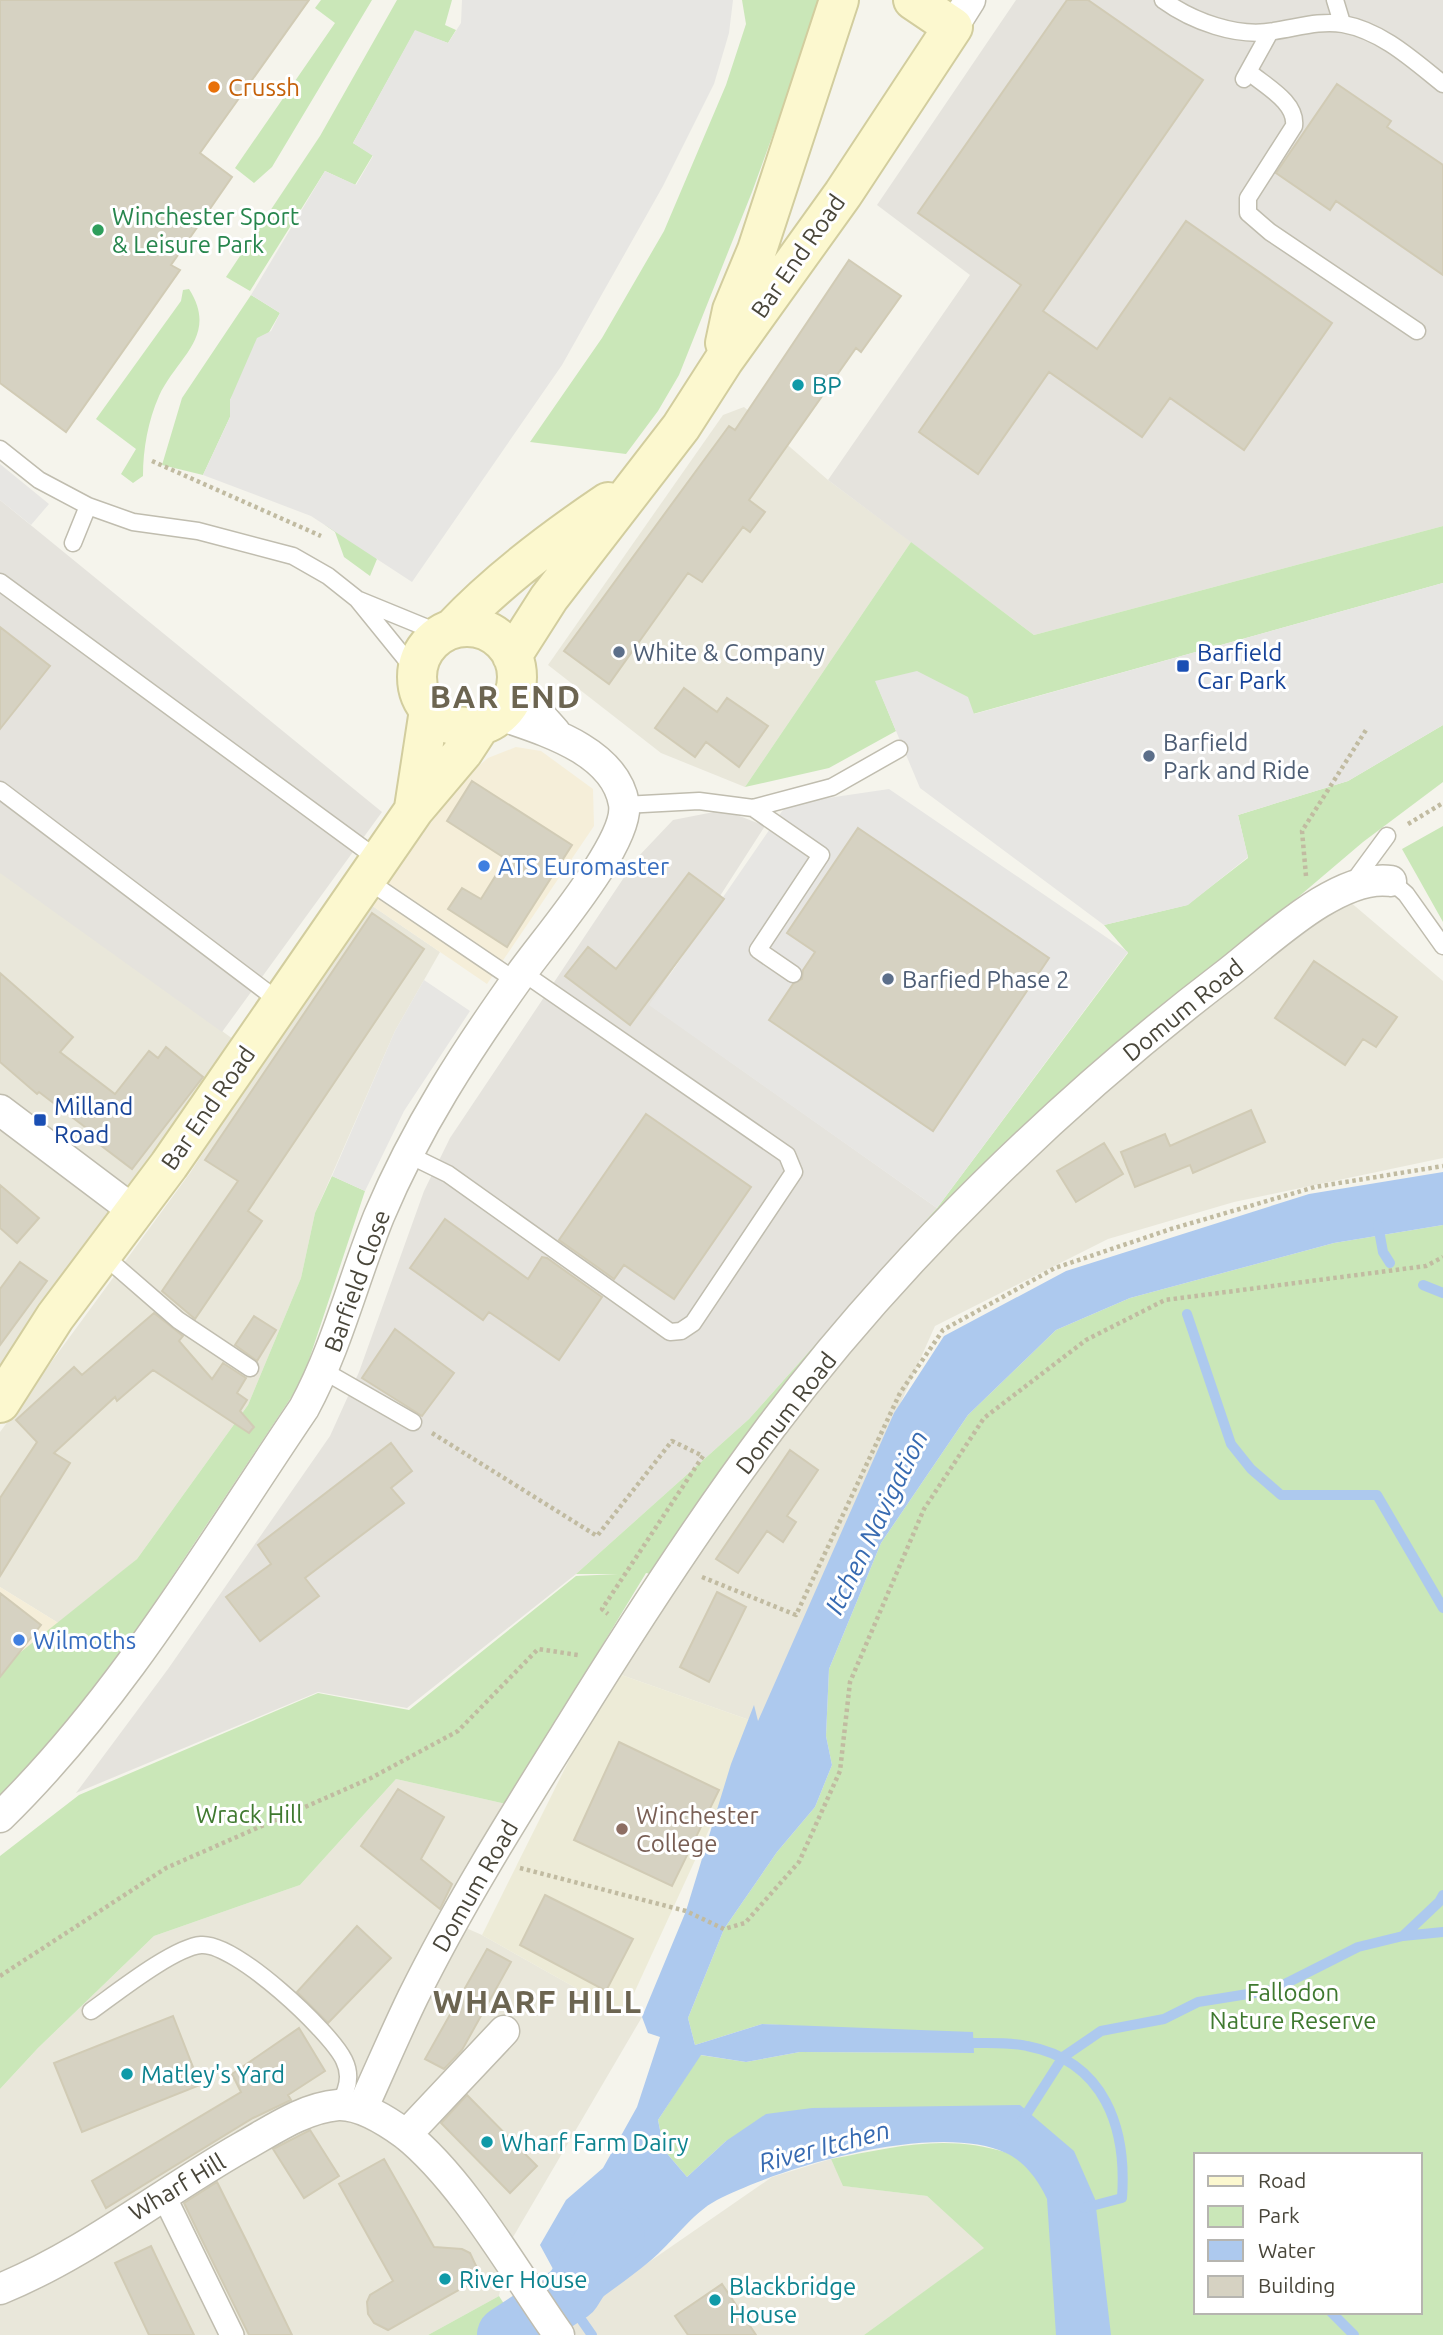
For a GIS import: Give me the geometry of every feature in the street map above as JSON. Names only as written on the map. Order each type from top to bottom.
[{"type":"main road","points":[[724,359],[725,332],[732,310],[757,250],[839,0]]},
{"type":"main road","name":"Bar End Road","points":[[0,1403],[55,1317],[169,1165],[414,810],[463,752],[502,696],[549,598],[681,427],[724,359],[843,194],[961,13],[913,0]]},
{"type":"main road","name":"Bar End Road","points":[[447,631],[537,555],[638,481]]},
{"type":"main road","points":[[466,627],[493,635],[502,696],[452,725],[429,710],[421,699],[417,673],[422,654],[447,631],[466,627]]},
{"type":"main road","name":"Bar End Road","points":[[414,810],[429,710]]},
{"type":"street","points":[[502,696],[592,757],[619,789],[624,805]]},
{"type":"street","name":"Barfield Close","points":[[0,1817],[75,1737],[134,1662],[304,1408],[324,1371],[379,1217],[407,1154],[440,1091],[604,860],[618,833],[624,805]]},
{"type":"street","name":"Domum Road","points":[[350,2107],[489,1858],[611,1659],[773,1425],[909,1262],[1005,1168],[1154,1030],[1312,908],[1349,887],[1375,878],[1391,881]]},
{"type":"street","points":[[0,1110],[134,1212]]},
{"type":"street","points":[[406,2135],[504,2031]]},
{"type":"street","points":[[350,2107],[406,2135],[458,2192],[559,2335]]},
{"type":"street","name":"Wharf Hill","points":[[0,2289],[83,2245],[163,2194],[295,2117],[350,2107]]},
{"type":"street","points":[[163,2194],[232,2335]]},
{"type":"lane","points":[[1163,0],[1182,13],[1209,24],[1270,32],[1307,24],[1342,23],[1374,34],[1443,83]]},
{"type":"lane","points":[[1335,0],[1342,23]]},
{"type":"lane","points":[[1270,32],[1246,77],[1286,102],[1295,117],[1293,126],[1248,198],[1248,213],[1270,232],[1417,331]]},
{"type":"lane","points":[[0,449],[39,480],[88,506],[132,522],[198,531],[293,556],[328,576],[357,599],[417,673]]},
{"type":"lane","points":[[73,543],[88,506]]},
{"type":"lane","points":[[0,582],[374,870],[519,977],[787,1155],[794,1172],[693,1323],[681,1331],[670,1332],[448,1174],[407,1154]]},
{"type":"lane","points":[[357,599],[447,631]]},
{"type":"lane","points":[[624,805],[699,801],[753,808],[832,787],[899,749]]},
{"type":"lane","points":[[0,790],[280,1002]]},
{"type":"lane","points":[[753,808],[821,855],[758,950],[793,974]]},
{"type":"lane","points":[[1349,887],[1387,836]]},
{"type":"lane","points":[[1391,881],[1406,894],[1443,946]]},
{"type":"lane","points":[[102,1254],[178,1320],[250,1368]]},
{"type":"lane","points":[[324,1371],[413,1422]]},
{"type":"lane","points":[[91,2011],[169,1958],[202,1944],[231,1953],[254,1967],[287,1997],[345,2061],[350,2107]]},
{"type":"path","points":[[152,461],[321,536]]},
{"type":"path","points":[[1312,908],[1308,897],[1302,831],[1366,730]]},
{"type":"path","points":[[1387,836],[1443,803]]},
{"type":"path","points":[[692,1586],[702,1577],[796,1615],[900,1393],[943,1330],[1055,1268],[1171,1228],[1315,1187],[1443,1166]]},
{"type":"path","points":[[489,1858],[687,1911],[724,1929],[745,1923],[799,1862],[840,1771],[850,1682],[924,1509],[984,1418],[1086,1340],[1165,1300],[1426,1266],[1443,1257]]},
{"type":"path","points":[[413,1422],[597,1536],[672,1441],[703,1456],[602,1609],[629,1634]]},
{"type":"path","points":[[0,1976],[166,1868],[371,1778],[458,1731],[538,1649],[611,1659]]},
{"type":"shaded area","name":"Winchester Sport & Leisure Park","points":[[462,0],[733,0],[729,33],[714,84],[663,186],[562,365],[412,582],[311,516],[203,475],[230,417],[230,400],[257,338],[271,331],[280,313],[251,295],[325,171],[356,185],[373,156],[353,143],[415,30],[448,43],[461,23]]},
{"type":"shaded area","points":[[1016,0],[1443,0],[1443,526],[1034,635],[828,480],[970,275],[877,205]]},
{"type":"shaded area","points":[[744,407],[828,480],[911,542],[745,787],[661,753],[548,665],[723,415]]},
{"type":"shaded area","points":[[0,464],[49,504],[31,525],[0,500]]},
{"type":"shaded area","points":[[0,500],[382,812],[222,1032],[0,873]]},
{"type":"shaded area","name":"Barfield Park and Ride","points":[[1443,583],[1443,725],[1348,781],[1238,815],[1248,857],[1188,905],[1104,925],[920,788],[875,681],[917,671],[968,697],[974,714]]},
{"type":"shaded area","name":"ATS Euromaster","points":[[516,747],[541,751],[593,789],[594,826],[487,984],[371,905],[463,779],[488,758]]},
{"type":"shaded area","name":"Barfied Phase 2","points":[[889,789],[1128,952],[937,1208],[649,1005],[787,804]]},
{"type":"shaded area","points":[[724,810],[765,826],[650,1005],[937,1208],[749,1419],[576,1574],[407,1708],[318,1692],[76,1793],[168,1669],[330,1436],[359,1372],[424,1191],[450,1138],[637,858],[673,820]]},
{"type":"shaded area","points":[[0,869],[248,1050],[0,1403]]},
{"type":"shaded area","points":[[1349,901],[1443,981],[1443,1158],[1234,1202],[1108,1239],[935,1326],[758,1723],[613,1672],[795,1411],[1028,1131]]},
{"type":"shaded area","points":[[371,905],[440,952],[395,1031],[315,1213],[301,1278],[248,1405],[137,1559],[60,1624],[0,1587],[0,1432],[190,1173],[280,1035]]},
{"type":"shaded area","points":[[424,980],[470,1011],[404,1111],[365,1191],[332,1176],[395,1031]]},
{"type":"shaded area","name":"Wilmoths","points":[[0,1587],[60,1624],[17,1655],[0,1677]]},
{"type":"shaded area","name":"Winchester College","points":[[613,1672],[758,1723],[624,2015],[482,1935]]},
{"type":"shaded area","points":[[396,1779],[506,1804],[443,1918],[482,1935],[624,2015],[642,2017],[509,2244],[499,2296],[428,2335],[0,2335],[0,2089],[38,2048],[154,1936],[300,1885]]},
{"type":"shaded area","points":[[831,2159],[844,2186],[927,2196],[985,2248],[864,2335],[576,2335],[565,2320],[772,2177]]},
{"type":"green space","points":[[321,0],[372,0],[272,167],[254,183],[235,168],[335,23],[315,8]]},
{"type":"green space","points":[[397,0],[452,0],[445,25],[456,30],[448,43],[415,31],[353,143],[373,155],[355,185],[325,171],[250,291],[226,277],[320,136]]},
{"type":"green space","points":[[742,0],[822,0],[752,192],[679,375],[658,411],[626,454],[530,442],[602,338],[664,231],[726,85],[746,24]]},
{"type":"green space","points":[[189,289],[197,305],[200,320],[197,333],[192,346],[159,396],[147,435],[143,476],[133,483],[121,474],[136,449],[96,419],[181,301],[183,290]]},
{"type":"green space","points":[[251,295],[280,313],[230,400],[230,417],[203,475],[162,465],[182,398]]},
{"type":"green space","points":[[325,525],[349,532],[377,559],[370,576],[344,557],[335,532]]},
{"type":"green space","points":[[1443,526],[1443,583],[973,714],[876,682],[896,731],[829,768],[745,787],[911,542],[1034,635]]},
{"type":"green space","name":"Wrack Hill","points":[[1443,725],[1443,782],[1363,842],[1145,1027],[903,1255],[667,1577],[646,1573],[506,1804],[396,1779],[300,1885],[154,1936],[38,2048],[0,2089],[0,1856],[79,1795],[318,1693],[409,1710],[576,1576],[618,1574],[576,1574],[749,1419],[937,1208],[1128,953],[1104,925],[1187,905],[1248,858],[1238,815],[1348,781]]},
{"type":"green space","points":[[1443,826],[1443,922],[1402,849]]},
{"type":"green space","points":[[332,1176],[365,1191],[302,1381],[130,1640],[30,1769],[0,1798],[0,1677],[17,1655],[137,1559],[248,1405],[301,1278],[315,1213]]},
{"type":"green space","name":"Fallodon Nature Reserve","points":[[1443,1225],[1443,2335],[864,2335],[984,2248],[927,2196],[843,2186],[831,2159],[898,2147],[941,2143],[985,2147],[1008,2153],[1028,2112],[726,2141],[687,2177],[664,2150],[658,2120],[700,2055],[746,2062],[800,2052],[974,2053],[834,2028],[762,2024],[695,2045],[688,2018],[724,1929],[777,1852],[815,1807],[832,1765],[826,1736],[829,1669],[881,1543],[968,1415],[1056,1330],[1130,1298],[1334,1243]]},
{"type":"green space","points":[[499,2296],[524,2335],[428,2335]]},
{"type":"water","name":"Itchen Navigation","points":[[1443,1172],[1443,1225],[1334,1243],[1130,1298],[1056,1330],[968,1415],[881,1543],[829,1669],[826,1736],[832,1765],[815,1807],[777,1852],[724,1929],[688,2018],[695,2045],[762,2024],[973,2032],[974,2053],[800,2052],[746,2062],[701,2055],[658,2120],[664,2150],[687,2177],[726,2141],[766,2114],[812,2108],[1020,2105],[1074,2151],[1095,2199],[1111,2335],[1056,2335],[1047,2199],[1030,2172],[1006,2153],[976,2144],[941,2142],[902,2145],[819,2162],[780,2174],[717,2200],[699,2212],[650,2261],[578,2315],[540,2245],[566,2200],[603,2168],[637,2107],[660,2037],[648,2033],[642,2017],[686,1911],[731,1764],[754,1705],[758,1721],[894,1413],[944,1336],[1066,1271],[1309,1194]]},
{"type":"building","name":"Winchester Sport & Leisure Park","points":[[0,0],[309,0],[200,153],[232,177],[171,265],[180,270],[66,432],[0,383]]},
{"type":"building","points":[[1067,0],[1088,0],[1203,80],[1043,311],[1097,349],[1186,221],[1332,323],[1244,450],[1170,398],[1142,437],[1049,372],[978,474],[919,432],[1021,285],[918,213]]},
{"type":"building","points":[[1337,84],[1391,121],[1387,127],[1443,165],[1443,275],[1336,201],[1330,210],[1276,173]]},
{"type":"building","points":[[849,260],[901,296],[861,352],[856,348],[749,500],[765,512],[750,532],[743,527],[702,582],[688,573],[609,684],[564,651],[729,426],[735,430]]},
{"type":"building","points":[[0,627],[50,666],[0,729]]},
{"type":"building","points":[[684,688],[717,712],[727,698],[768,726],[739,767],[706,742],[695,757],[655,728]]},
{"type":"building","points":[[472,781],[572,845],[507,947],[448,909],[462,888],[481,899],[506,859],[447,821]]},
{"type":"building","points":[[858,828],[1049,958],[933,1131],[769,1020],[793,984],[802,979],[803,970],[815,952],[787,933]]},
{"type":"building","points":[[689,873],[724,899],[630,1025],[565,976],[588,947],[616,969]]},
{"type":"building","points":[[372,913],[424,949],[248,1211],[262,1221],[195,1319],[162,1291],[238,1181],[205,1160]]},
{"type":"building","points":[[1314,961],[1397,1017],[1376,1047],[1363,1039],[1345,1065],[1275,1018]]},
{"type":"building","points":[[0,973],[73,1037],[60,1052],[115,1094],[149,1051],[158,1058],[166,1047],[203,1077],[132,1169],[99,1144],[102,1140],[39,1092],[37,1094],[0,1062]]},
{"type":"building","points":[[1251,1110],[1265,1142],[1193,1173],[1190,1165],[1135,1187],[1121,1152],[1165,1134],[1170,1146]]},
{"type":"building","points":[[646,1114],[751,1187],[674,1299],[624,1265],[614,1279],[559,1240]]},
{"type":"building","points":[[1104,1143],[1123,1174],[1076,1202],[1057,1171]]},
{"type":"building","points":[[0,1185],[39,1218],[17,1243],[0,1228]]},
{"type":"building","points":[[445,1219],[528,1279],[542,1257],[547,1258],[602,1297],[559,1360],[489,1312],[483,1320],[410,1268]]},
{"type":"building","points":[[20,1262],[47,1281],[0,1345],[0,1289]]},
{"type":"building","points":[[154,1313],[183,1336],[179,1341],[212,1379],[223,1363],[246,1378],[237,1393],[247,1400],[240,1411],[254,1427],[249,1433],[153,1370],[117,1401],[115,1397],[54,1453],[70,1463],[0,1576],[0,1498],[37,1442],[16,1420],[74,1367],[82,1375]]},
{"type":"building","points":[[254,1316],[276,1330],[257,1361],[235,1345]]},
{"type":"building","points":[[395,1329],[454,1373],[422,1416],[362,1378]]},
{"type":"building","points":[[391,1443],[412,1471],[391,1488],[404,1503],[305,1578],[319,1596],[260,1641],[226,1597],[271,1564],[258,1545]]},
{"type":"building","points":[[790,1450],[818,1470],[787,1516],[796,1522],[783,1542],[767,1531],[738,1573],[716,1559]]},
{"type":"building","points":[[717,1592],[746,1607],[709,1682],[680,1667]]},
{"type":"building","name":"Wilmoths","points":[[0,1593],[41,1625],[0,1677]]},
{"type":"building","points":[[619,1742],[719,1790],[672,1886],[574,1840]]},
{"type":"building","points":[[398,1789],[444,1817],[421,1859],[452,1884],[440,1909],[361,1846]]},
{"type":"building","points":[[545,1895],[633,1939],[606,1991],[520,1945]]},
{"type":"building","points":[[357,1926],[391,1958],[328,2023],[297,1992]]},
{"type":"building","points":[[487,1949],[511,1962],[462,2050],[444,2069],[425,2059]]},
{"type":"building","name":"Matley's Yard","points":[[173,2016],[200,2085],[82,2132],[54,2063]]},
{"type":"building","points":[[299,2028],[325,2071],[288,2095],[291,2100],[253,2118],[106,2208],[92,2181],[241,2092],[232,2074]]},
{"type":"building","name":"Wharf Farm Dairy","points":[[467,2095],[537,2166],[510,2193],[441,2123]]},
{"type":"building","points":[[310,2130],[339,2176],[304,2198],[273,2149]]},
{"type":"building","points":[[384,2159],[434,2247],[462,2249],[470,2253],[477,2268],[471,2283],[388,2330],[374,2323],[368,2314],[367,2302],[370,2295],[393,2281],[339,2184]]},
{"type":"building","points":[[217,2182],[292,2335],[249,2335],[199,2234],[184,2203]]},
{"type":"building","points":[[151,2246],[194,2335],[149,2335],[115,2263]]},
{"type":"building","name":"Blackbridge House","points":[[722,2284],[756,2335],[688,2335],[675,2316]]},
{"type":"waterway","points":[[1378,1225],[1383,1252],[1390,1263]]},
{"type":"waterway","points":[[1423,1285],[1443,1293]]},
{"type":"waterway","points":[[1187,1314],[1231,1444],[1251,1469],[1281,1495],[1377,1495],[1443,1608]]},
{"type":"waterway","points":[[1022,2121],[1063,2057],[1101,2031],[1164,2019],[1198,2002],[1273,1990],[1358,1947],[1403,1936],[1443,1895]]},
{"type":"waterway","points":[[1403,1936],[1443,1932]]},
{"type":"waterway","points":[[973,2043],[1021,2045],[1054,2054],[1075,2066],[1093,2082],[1106,2101],[1115,2123],[1120,2147],[1122,2198],[1084,2208]]},
{"type":"waterway","name":"River Itchen","points":[[506,2335],[572,2292],[602,2244],[616,2237]]},
{"type":"waterway","points":[[575,2303],[578,2315],[592,2335]]},
{"type":"waterway","points":[[1333,2314],[1354,2335]]},
{"type":"place","name":"Crussh","points":[[214,87]]},
{"type":"place","name":"Winchester Sport & Leisure Park","points":[[98,230]]},
{"type":"place","name":"BP","points":[[798,385]]},
{"type":"place","name":"White & Company","points":[[619,652]]},
{"type":"place","name":"Barfield Car Park","points":[[1183,666]]},
{"type":"place","name":"Barfield Park and Ride","points":[[1149,756]]},
{"type":"place","name":"ATS Euromaster","points":[[484,866]]},
{"type":"place","name":"Barfied Phase 2","points":[[888,979]]},
{"type":"place","name":"Milland Road","points":[[40,1120]]},
{"type":"place","name":"Wilmoths","points":[[19,1640]]},
{"type":"place","name":"Winchester College","points":[[622,1829]]},
{"type":"place","name":"Matley's Yard","points":[[127,2074]]},
{"type":"place","name":"Wharf Farm Dairy","points":[[487,2142]]},
{"type":"place","name":"River House","points":[[445,2279]]},
{"type":"place","name":"Blackbridge House","points":[[715,2300]]},
{"type":"district","name":"BAR END","points":[[506,696]]},
{"type":"district","name":"WHARF HILL","points":[[538,2001]]}]
